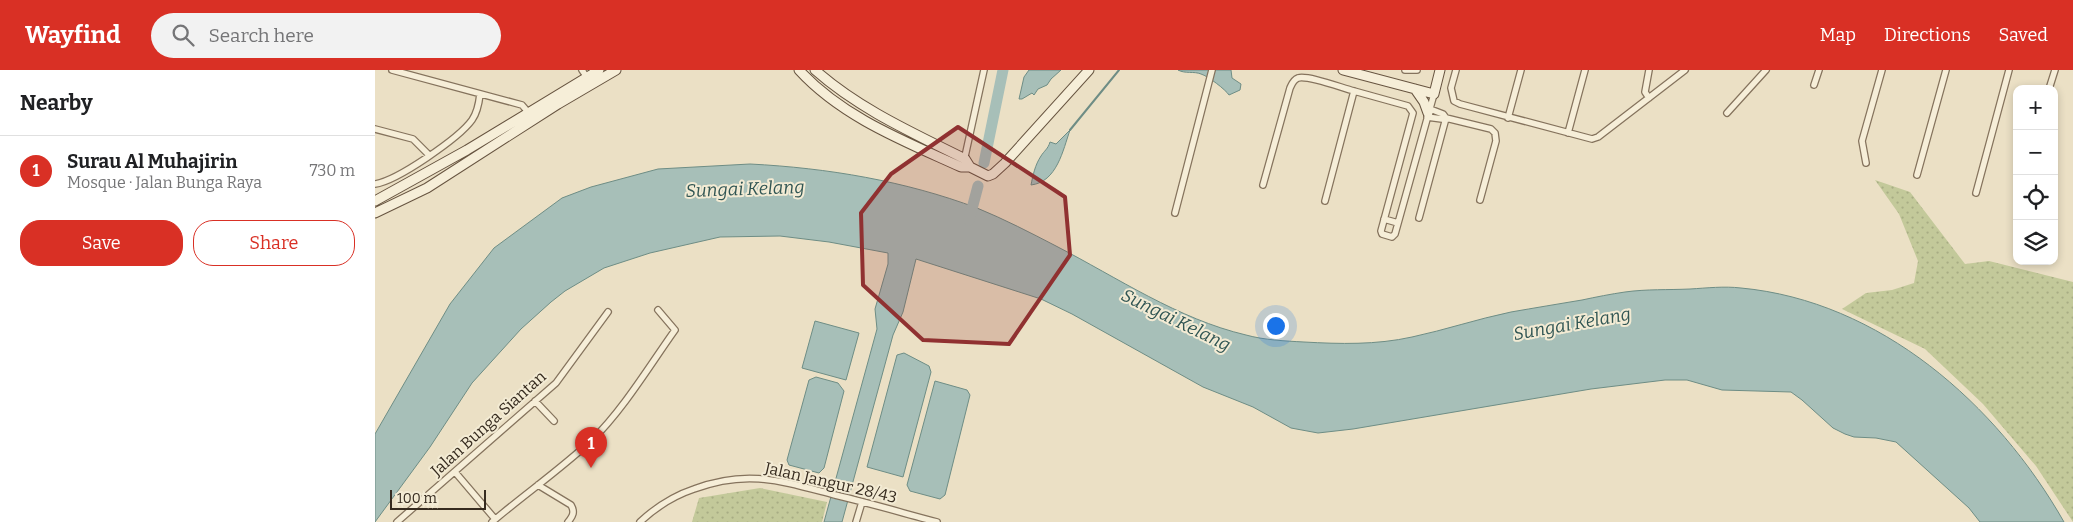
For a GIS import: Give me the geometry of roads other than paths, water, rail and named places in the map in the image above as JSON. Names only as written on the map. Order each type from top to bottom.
[{"type":"main road","points":[[375,213],[427,188],[449,174],[599,70]]},
{"type":"main road","points":[[375,201],[420,178],[587,78],[616,70]]},
{"type":"main road","points":[[799,70],[848,111],[901,139],[965,164]]},
{"type":"main road","points":[[815,70],[856,102],[988,176],[993,174],[1005,162],[1089,70]]},
{"type":"main road","points":[[1343,70],[1433,94],[1440,70]]},
{"type":"main road","points":[[1415,89],[1424,102],[1428,113]]},
{"type":"main road","points":[[420,178],[427,188]]},
{"type":"street","points":[[392,70],[523,105],[528,112]]},
{"type":"street","points":[[965,164],[984,70]]},
{"type":"street","points":[[1175,213],[1212,70]]},
{"type":"street","points":[[1407,70],[1417,70]]},
{"type":"street","points":[[1456,70],[1451,88],[1454,101],[1508,118],[1587,138],[1599,137],[1685,70]]},
{"type":"street","points":[[1508,118],[1521,70]]},
{"type":"street","points":[[1568,134],[1585,70]]},
{"type":"street","points":[[1649,70],[1645,92],[1649,98]]},
{"type":"street","points":[[1727,113],[1767,70]]},
{"type":"street","points":[[1815,85],[1819,70]]},
{"type":"street","points":[[1866,162],[1862,141],[1881,70]]},
{"type":"street","points":[[1917,175],[1946,70]]},
{"type":"street","points":[[1976,193],[2009,70]]},
{"type":"street","points":[[2050,85],[2055,70]]},
{"type":"street","points":[[1263,185],[1293,81],[1299,78],[1408,106],[1413,113],[1381,233],[1391,237],[1395,234],[1399,222],[1433,94]]},
{"type":"street","points":[[1325,201],[1354,92]]},
{"type":"street","points":[[375,184],[398,175],[418,164],[451,140],[471,122],[476,112],[480,94]]},
{"type":"street","points":[[1428,113],[1443,114],[1446,118],[1491,129],[1495,133],[1496,141],[1481,200]]},
{"type":"street","points":[[1419,218],[1446,118]]},
{"type":"street","points":[[375,129],[413,139],[429,155]]},
{"type":"street","points":[[1385,219],[1399,222]]},
{"type":"street","points":[[455,472],[494,520],[538,486],[593,439],[617,410],[675,330],[658,310]]},
{"type":"street","name":"Jalan Bunga Siantan","points":[[397,522],[555,383],[607,312]]},
{"type":"street","points":[[535,401],[554,422]]},
{"type":"street","name":"Jalan Jangur 28/43","points":[[640,522],[662,503],[677,495],[727,478],[767,479],[826,492],[937,522]]},
{"type":"street","points":[[538,486],[571,505],[574,510],[568,522]]},
{"type":"street","points":[[856,522],[862,502]]},
{"type":"water","points":[[1029,70],[1061,70],[1047,85],[1038,89],[1034,95],[1032,93],[1019,99],[1024,77]]},
{"type":"water","points":[[1178,70],[1231,70],[1232,78],[1241,84],[1240,90],[1229,95],[1204,75]]},
{"type":"water","points":[[1070,130],[1058,164],[1053,172],[1040,183],[1031,185],[1037,163],[1050,142],[1056,144]]},
{"type":"water","name":"Sungai Kelang","points":[[750,164],[866,177],[922,190],[977,208],[1017,226],[1196,319],[1221,328],[1267,339],[1331,343],[1399,340],[1511,312],[1633,291],[1728,287],[1792,297],[1841,313],[1887,337],[1930,366],[1969,400],[2005,437],[2037,479],[2064,522],[1980,522],[1969,508],[1896,442],[1876,438],[1854,437],[1845,434],[1833,428],[1791,392],[1722,390],[1687,380],[1665,380],[1591,389],[1353,429],[1318,433],[1291,428],[1253,407],[1203,387],[1072,314],[1041,299],[916,259],[903,312],[893,335],[842,522],[824,522],[877,329],[875,309],[888,264],[888,253],[829,242],[780,236],[720,237],[650,253],[604,268],[565,291],[521,329],[472,383],[430,447],[375,522],[375,434],[450,304],[494,248],[562,198],[591,187],[658,169]]},
{"type":"water","points":[[815,321],[859,333],[846,380],[802,368]]},
{"type":"water","points":[[904,353],[929,366],[931,372],[903,477],[867,467],[897,355]]},
{"type":"water","points":[[816,377],[838,383],[844,391],[824,468],[819,473],[789,465],[787,460],[809,380]]},
{"type":"water","points":[[935,381],[967,390],[970,395],[945,495],[940,499],[910,491],[907,485]]},
{"type":"waterway","points":[[984,163],[1003,70]]},
{"type":"waterway","points":[[1070,130],[1119,70]]},
{"type":"waterway","points":[[969,220],[978,186]]},
{"type":"place","name":"Surau Al Muhajirin","points":[[591,468]]}]
